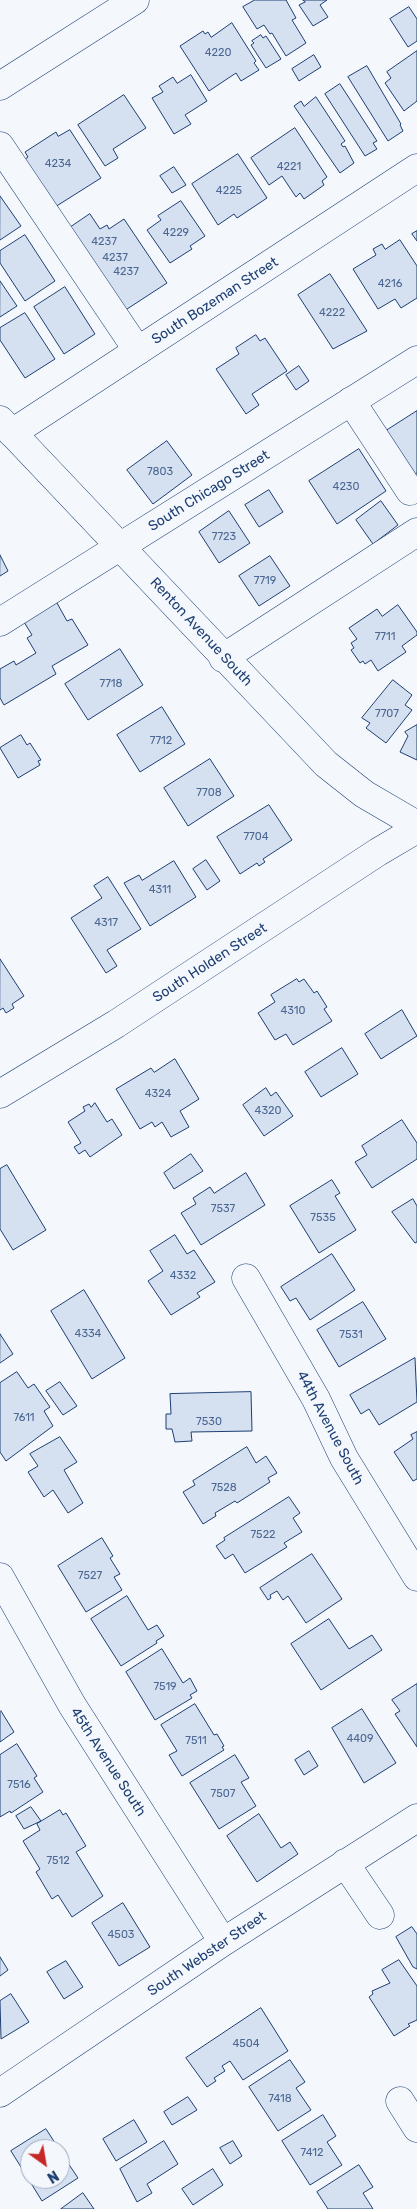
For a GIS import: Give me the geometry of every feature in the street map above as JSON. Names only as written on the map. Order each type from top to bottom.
[{"type":"street","points":[[0,86],[135,0]]},
{"type":"street","points":[[0,146],[138,351]]},
{"type":"street","name":"South Bozeman Street","points":[[6,427],[138,351],[417,168]]},
{"type":"street","name":"South Chicago Street","points":[[0,622],[417,360]]},
{"type":"street","points":[[351,401],[410,491]]},
{"type":"street","name":"Renton Avenue South","points":[[6,427],[326,764],[364,794],[417,827]]},
{"type":"street","points":[[224,658],[417,532]]},
{"type":"street","name":"South Holden Street","points":[[0,1094],[116,1024],[417,827]]},
{"type":"street","name":"44th Avenue South","points":[[246,1278],[316,1399],[344,1458],[417,1577]]},
{"type":"street","name":"45th Avenue South","points":[[0,1578],[72,1705],[223,1942]]},
{"type":"street","name":"South Webster Street","points":[[0,2093],[223,1942],[417,1818]]},
{"type":"street","points":[[345,1863],[380,1915]]},
{"type":"street","points":[[400,2101],[417,2128]]},
{"type":"building","points":[[255,0],[286,0],[296,18],[292,20],[306,43],[286,56],[272,33],[270,34],[264,25],[257,29],[243,7]]},
{"type":"building","points":[[303,0],[327,0],[320,5],[328,17],[313,26],[299,5],[305,2]]},
{"type":"building","points":[[409,7],[417,19],[417,41],[408,47],[390,19]]},
{"type":"building","points":[[232,23],[256,61],[254,63],[259,70],[241,81],[236,73],[209,91],[180,46],[203,31],[205,34],[208,32],[211,37]]},
{"type":"building","points":[[261,35],[263,38],[266,36],[281,59],[266,68],[251,45],[254,43],[252,41]]},
{"type":"building","points":[[417,51],[417,101],[404,111],[385,83],[391,78],[387,72]]},
{"type":"building","points":[[314,55],[321,67],[299,81],[292,69]]},
{"type":"building","points":[[367,66],[401,124],[403,131],[388,141],[348,77]]},
{"type":"building","points":[[191,75],[207,101],[185,115],[191,124],[174,134],[152,98],[163,92],[159,86],[173,77],[177,83]]},
{"type":"building","points":[[340,84],[377,141],[373,143],[377,149],[365,156],[325,94]]},
{"type":"building","points":[[124,95],[146,128],[113,149],[118,158],[105,166],[78,125]]},
{"type":"building","points":[[316,97],[345,141],[341,144],[343,147],[345,146],[354,163],[340,173],[294,106],[301,101],[304,106]]},
{"type":"building","points":[[295,128],[327,177],[322,181],[324,185],[304,199],[300,193],[296,197],[282,176],[269,185],[251,158]]},
{"type":"building","points":[[70,130],[101,178],[55,207],[25,159],[28,157],[25,152],[56,132],[58,136]]},
{"type":"building","points":[[238,154],[267,198],[237,218],[234,214],[218,225],[192,184]]},
{"type":"building","points":[[174,167],[186,185],[172,193],[160,176]]},
{"type":"building","points":[[0,196],[21,226],[0,240]]},
{"type":"building","points":[[181,201],[205,236],[190,246],[192,249],[170,263],[147,230],[161,220],[158,216]]},
{"type":"building","points":[[90,214],[100,229],[107,225],[109,229],[124,219],[167,283],[124,311],[65,231]]},
{"type":"building","points":[[417,231],[417,241],[412,234]]},
{"type":"building","points":[[25,235],[55,281],[25,301],[0,263],[0,251]]},
{"type":"building","points":[[400,240],[417,266],[417,298],[401,308],[395,299],[378,309],[353,269],[376,255],[373,249],[382,244],[385,249]]},
{"type":"building","points":[[330,274],[367,331],[333,349],[298,295]]},
{"type":"building","points":[[0,281],[17,306],[0,317]]},
{"type":"building","points":[[65,287],[95,334],[64,354],[34,307]]},
{"type":"building","points":[[25,313],[55,359],[25,378],[0,340],[0,328]]},
{"type":"building","points":[[256,335],[260,341],[265,338],[287,371],[252,394],[259,405],[246,414],[216,369],[239,354],[236,348]]},
{"type":"building","points":[[299,366],[309,381],[296,390],[286,375]]},
{"type":"building","points":[[417,411],[417,473],[407,479],[378,436]]},
{"type":"building","points":[[167,441],[192,475],[153,504],[127,470]]},
{"type":"building","points":[[359,449],[386,491],[337,524],[309,481]]},
{"type":"building","points":[[269,490],[283,512],[259,527],[245,505]]},
{"type":"building","points":[[381,501],[398,525],[373,544],[356,520]]},
{"type":"building","points":[[229,511],[250,543],[219,563],[199,532]]},
{"type":"building","points":[[0,555],[8,571],[0,576]]},
{"type":"building","points":[[270,556],[290,586],[259,606],[239,576]]},
{"type":"building","points":[[57,603],[67,621],[72,619],[88,645],[52,666],[56,674],[4,705],[0,698],[0,669],[14,661],[16,665],[36,653],[27,638],[32,635],[24,622]]},
{"type":"building","points":[[398,605],[417,632],[417,635],[402,646],[406,652],[378,671],[371,660],[365,664],[363,661],[360,663],[351,650],[354,648],[351,643],[357,639],[349,628],[377,609],[382,616]]},
{"type":"building","points":[[120,649],[143,685],[88,720],[65,684]]},
{"type":"building","points":[[393,680],[412,695],[405,705],[412,710],[386,743],[366,728],[370,723],[362,718]]},
{"type":"building","points":[[162,707],[185,744],[140,772],[117,735]]},
{"type":"building","points":[[417,725],[417,760],[400,752],[408,736],[405,732]]},
{"type":"building","points":[[21,735],[27,745],[30,743],[41,760],[38,761],[40,765],[18,778],[0,748]]},
{"type":"building","points":[[210,759],[234,796],[188,826],[164,788]]},
{"type":"building","points":[[269,805],[292,840],[263,859],[265,862],[259,866],[257,863],[240,874],[217,837]]},
{"type":"building","points":[[206,860],[220,881],[207,890],[193,869]]},
{"type":"building","points":[[174,861],[196,897],[150,926],[124,883],[139,875],[142,880]]},
{"type":"building","points":[[108,877],[141,929],[107,950],[117,966],[106,973],[71,918],[102,898],[94,886]]},
{"type":"building","points":[[0,959],[24,996],[12,1004],[14,1008],[6,1013],[3,1008],[0,1010]]},
{"type":"building","points":[[297,979],[299,982],[304,979],[314,993],[317,991],[327,1007],[324,1009],[332,1021],[293,1045],[286,1034],[275,1040],[258,1013],[275,1002],[271,995]]},
{"type":"building","points":[[402,1010],[417,1036],[381,1059],[365,1034]]},
{"type":"building","points":[[342,1048],[358,1074],[321,1097],[305,1072]]},
{"type":"building","points":[[175,1059],[199,1099],[180,1111],[189,1127],[171,1137],[162,1122],[155,1127],[152,1122],[140,1129],[116,1089],[151,1068],[154,1072]]},
{"type":"building","points":[[266,1088],[271,1096],[276,1092],[293,1116],[264,1136],[243,1105]]},
{"type":"building","points":[[95,1103],[107,1122],[112,1119],[122,1135],[90,1157],[85,1150],[79,1154],[74,1147],[81,1143],[68,1122],[85,1111],[83,1107],[89,1104],[91,1107]]},
{"type":"building","points":[[402,1120],[417,1143],[417,1159],[372,1188],[355,1162],[367,1155],[362,1146]]},
{"type":"building","points":[[191,1154],[203,1171],[174,1189],[164,1173]]},
{"type":"building","points":[[7,1165],[46,1230],[13,1250],[0,1229],[0,1169]]},
{"type":"building","points":[[246,1173],[265,1205],[201,1245],[181,1213],[196,1204],[193,1198],[210,1187],[214,1193]]},
{"type":"building","points":[[332,1180],[340,1193],[335,1196],[356,1230],[319,1253],[290,1206]]},
{"type":"building","points":[[413,1199],[417,1206],[417,1242],[415,1243],[392,1212]]},
{"type":"building","points":[[175,1235],[187,1254],[194,1250],[215,1282],[197,1293],[200,1297],[171,1315],[148,1281],[163,1271],[150,1251]]},
{"type":"building","points":[[332,1254],[355,1290],[310,1320],[296,1298],[290,1301],[281,1287]]},
{"type":"building","points":[[84,1290],[125,1358],[92,1379],[51,1311]]},
{"type":"building","points":[[363,1302],[386,1339],[339,1367],[317,1330]]},
{"type":"building","points":[[0,1334],[13,1354],[0,1363]]},
{"type":"building","points":[[415,1358],[417,1402],[379,1425],[369,1409],[361,1414],[350,1395]]},
{"type":"building","points":[[17,1372],[28,1388],[34,1384],[50,1407],[44,1411],[53,1426],[6,1461],[0,1452],[0,1383]]},
{"type":"building","points":[[60,1382],[77,1406],[63,1415],[46,1391]]},
{"type":"building","points":[[251,1392],[252,1431],[191,1432],[192,1441],[175,1442],[172,1429],[166,1429],[166,1414],[171,1414],[170,1394]]},
{"type":"building","points":[[417,1432],[417,1479],[413,1481],[394,1452],[413,1439],[411,1435]]},
{"type":"building","points":[[60,1437],[77,1462],[64,1470],[83,1503],[68,1513],[53,1490],[44,1497],[28,1472],[38,1466],[30,1454]]},
{"type":"building","points":[[247,1447],[256,1463],[266,1456],[277,1473],[268,1478],[270,1482],[237,1503],[235,1501],[215,1513],[216,1516],[203,1524],[183,1492],[195,1485],[193,1481]]},
{"type":"building","points":[[289,1497],[300,1513],[293,1518],[302,1532],[284,1543],[287,1547],[245,1573],[233,1554],[225,1559],[216,1546],[225,1540],[224,1538]]},
{"type":"building","points":[[102,1538],[113,1556],[110,1558],[120,1574],[114,1577],[122,1590],[86,1612],[58,1566]]},
{"type":"building","points":[[312,1554],[342,1599],[306,1623],[288,1596],[283,1600],[277,1591],[270,1595],[271,1598],[268,1600],[260,1588]]},
{"type":"building","points":[[127,1596],[148,1630],[157,1625],[164,1636],[156,1641],[157,1643],[121,1666],[91,1619]]},
{"type":"building","points":[[329,1619],[349,1649],[372,1635],[382,1650],[321,1690],[291,1644]]},
{"type":"building","points":[[162,1649],[183,1683],[190,1678],[197,1691],[190,1695],[192,1698],[155,1720],[126,1672]]},
{"type":"building","points":[[417,1684],[417,1747],[395,1714],[400,1711],[392,1700]]},
{"type":"building","points":[[195,1704],[214,1735],[217,1734],[224,1746],[222,1747],[224,1750],[182,1776],[169,1755],[177,1751],[161,1725]]},
{"type":"building","points":[[362,1709],[396,1763],[364,1783],[332,1728]]},
{"type":"building","points":[[0,1712],[14,1732],[0,1742]]},
{"type":"building","points":[[17,1744],[37,1776],[34,1778],[43,1792],[11,1813],[10,1811],[0,1817],[0,1755]]},
{"type":"building","points":[[309,1751],[318,1766],[304,1775],[295,1760]]},
{"type":"building","points":[[235,1755],[249,1778],[241,1782],[256,1806],[219,1829],[190,1783]]},
{"type":"building","points":[[31,1807],[41,1821],[24,1829],[16,1816]]},
{"type":"building","points":[[60,1810],[63,1815],[66,1813],[86,1846],[76,1852],[103,1896],[72,1917],[58,1895],[52,1899],[36,1872],[40,1869],[23,1841],[40,1830],[37,1824]]},
{"type":"building","points":[[259,1814],[281,1848],[290,1842],[298,1854],[257,1882],[227,1836]]},
{"type":"building","points":[[123,1903],[150,1947],[119,1966],[92,1923]]},
{"type":"building","points":[[412,1927],[417,1934],[417,1969],[413,1967],[396,1937]]},
{"type":"building","points":[[0,1957],[8,1970],[0,1976]]},
{"type":"building","points":[[399,1960],[417,1986],[417,2020],[408,2024],[410,2026],[394,2036],[369,1997],[373,1994],[372,1991],[390,1983],[382,1970]]},
{"type":"building","points":[[66,1961],[83,1987],[64,1999],[47,1972]]},
{"type":"building","points":[[11,1994],[29,2022],[1,2039],[0,2001]]},
{"type":"building","points":[[261,2008],[288,2051],[243,2080],[230,2061],[222,2066],[225,2071],[214,2078],[216,2081],[207,2087],[186,2058]]},
{"type":"building","points":[[290,2060],[305,2082],[296,2088],[311,2110],[278,2131],[249,2087]]},
{"type":"building","points":[[188,2097],[197,2110],[172,2125],[164,2112]]},
{"type":"building","points":[[323,2115],[336,2136],[327,2142],[342,2165],[310,2185],[282,2141]]},
{"type":"building","points":[[134,2120],[147,2142],[116,2161],[103,2139]]},
{"type":"building","points":[[46,2129],[52,2139],[30,2139]]},
{"type":"building","points":[[164,2141],[178,2164],[147,2184],[152,2193],[137,2202],[120,2169]]},
{"type":"building","points":[[233,2141],[242,2156],[230,2164],[220,2148]]},
{"type":"building","points":[[20,2145],[20,2166],[11,2151]]},
{"type":"building","points":[[359,2165],[373,2187],[363,2193],[373,2209],[328,2209],[317,2192]]},
{"type":"building","points":[[70,2166],[78,2178],[70,2183]]},
{"type":"building","points":[[213,2169],[223,2185],[193,2205],[182,2189]]},
{"type":"building","points":[[35,2189],[61,2189],[42,2201]]},
{"type":"building","points":[[83,2193],[94,2209],[61,2209]]}]
